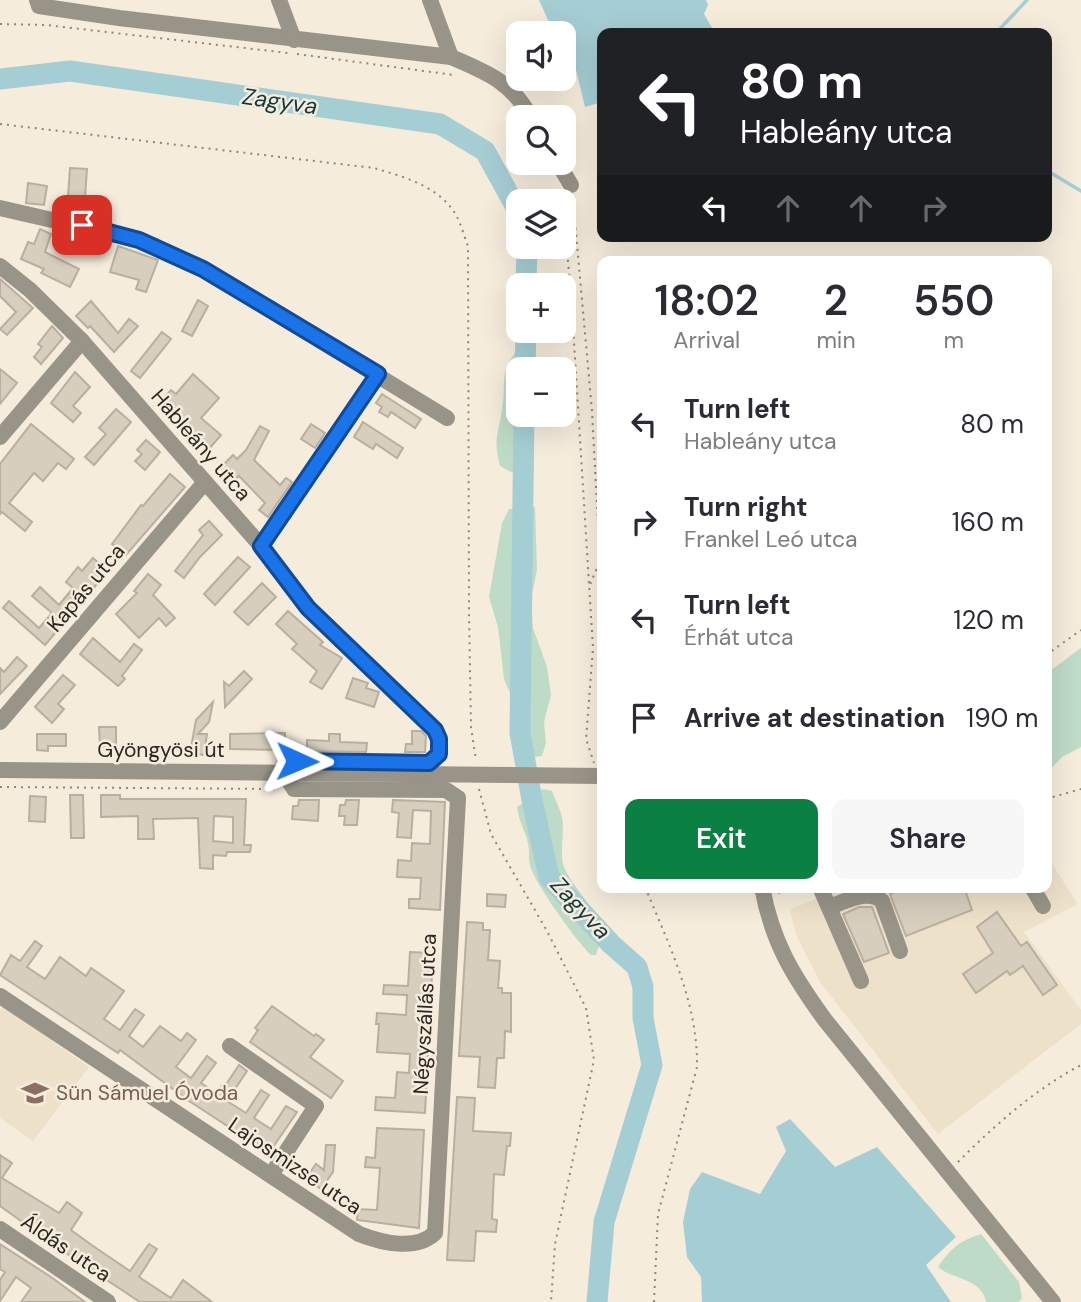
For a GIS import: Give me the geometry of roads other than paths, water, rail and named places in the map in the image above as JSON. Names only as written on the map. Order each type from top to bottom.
[{"type":"street","points":[[279,0],[294,40]]},
{"type":"street","points":[[430,0],[451,57]]},
{"type":"street","points":[[38,3],[294,40],[451,57],[498,78],[524,105]]},
{"type":"street","points":[[565,175],[571,185]]},
{"type":"street","points":[[0,208],[139,240],[203,269],[447,418]]},
{"type":"street","name":"Hableány utca","points":[[0,266],[30,290],[82,341],[261,546],[308,608],[435,730],[439,739],[439,754],[429,763],[297,761],[284,773]]},
{"type":"street","points":[[0,437],[82,341]]},
{"type":"street","points":[[261,546],[378,374]]},
{"type":"street","name":"Kapás utca","points":[[0,722],[205,482]]},
{"type":"street","name":"Gyöngyösi út","points":[[1,778],[284,773],[597,776]]},
{"type":"street","name":"Négyszállás utca","points":[[284,773],[294,789],[446,790],[458,798],[435,1233]]},
{"type":"street","points":[[763,893],[777,941],[787,964],[835,1032],[1053,1302]]},
{"type":"street","points":[[823,893],[861,981]]},
{"type":"street","points":[[1035,893],[1043,906]]},
{"type":"street","points":[[829,907],[868,894],[876,895],[882,901],[900,951]]},
{"type":"street","name":"Lajosmizse utca","points":[[0,996],[359,1234],[372,1239],[417,1243],[425,1242],[435,1233]]},
{"type":"street","points":[[230,1046],[316,1106],[271,1175]]},
{"type":"street","name":"Áldás utca","points":[[0,1229],[108,1302]]},
{"type":"water","points":[[539,0],[706,0],[708,5],[704,14],[712,28],[597,28],[597,103],[585,107],[576,70],[576,21],[549,21]]},
{"type":"water","points":[[790,1119],[835,1167],[877,1147],[956,1237],[926,1265],[951,1302],[702,1302],[701,1277],[687,1257],[683,1222],[690,1189],[702,1172],[760,1194],[786,1151],[776,1127]]},
{"type":"waterway","points":[[1001,28],[1027,0]]},
{"type":"waterway","name":"Zagyva","points":[[0,79],[70,71],[440,124],[485,151],[506,189]]},
{"type":"waterway","points":[[1052,174],[1081,191]]},
{"type":"waterway","name":"Zagyva","points":[[526,273],[527,259]]},
{"type":"waterway","name":"Zagyva","points":[[525,357],[526,343]]},
{"type":"waterway","name":"Zagyva","points":[[524,427],[520,733],[532,800],[549,877],[611,944],[637,967],[643,987],[643,1018],[652,1065],[604,1222],[597,1302]]},
{"type":"place","name":"Sün Sámuel Óvoda","points":[[35,1093]]}]
